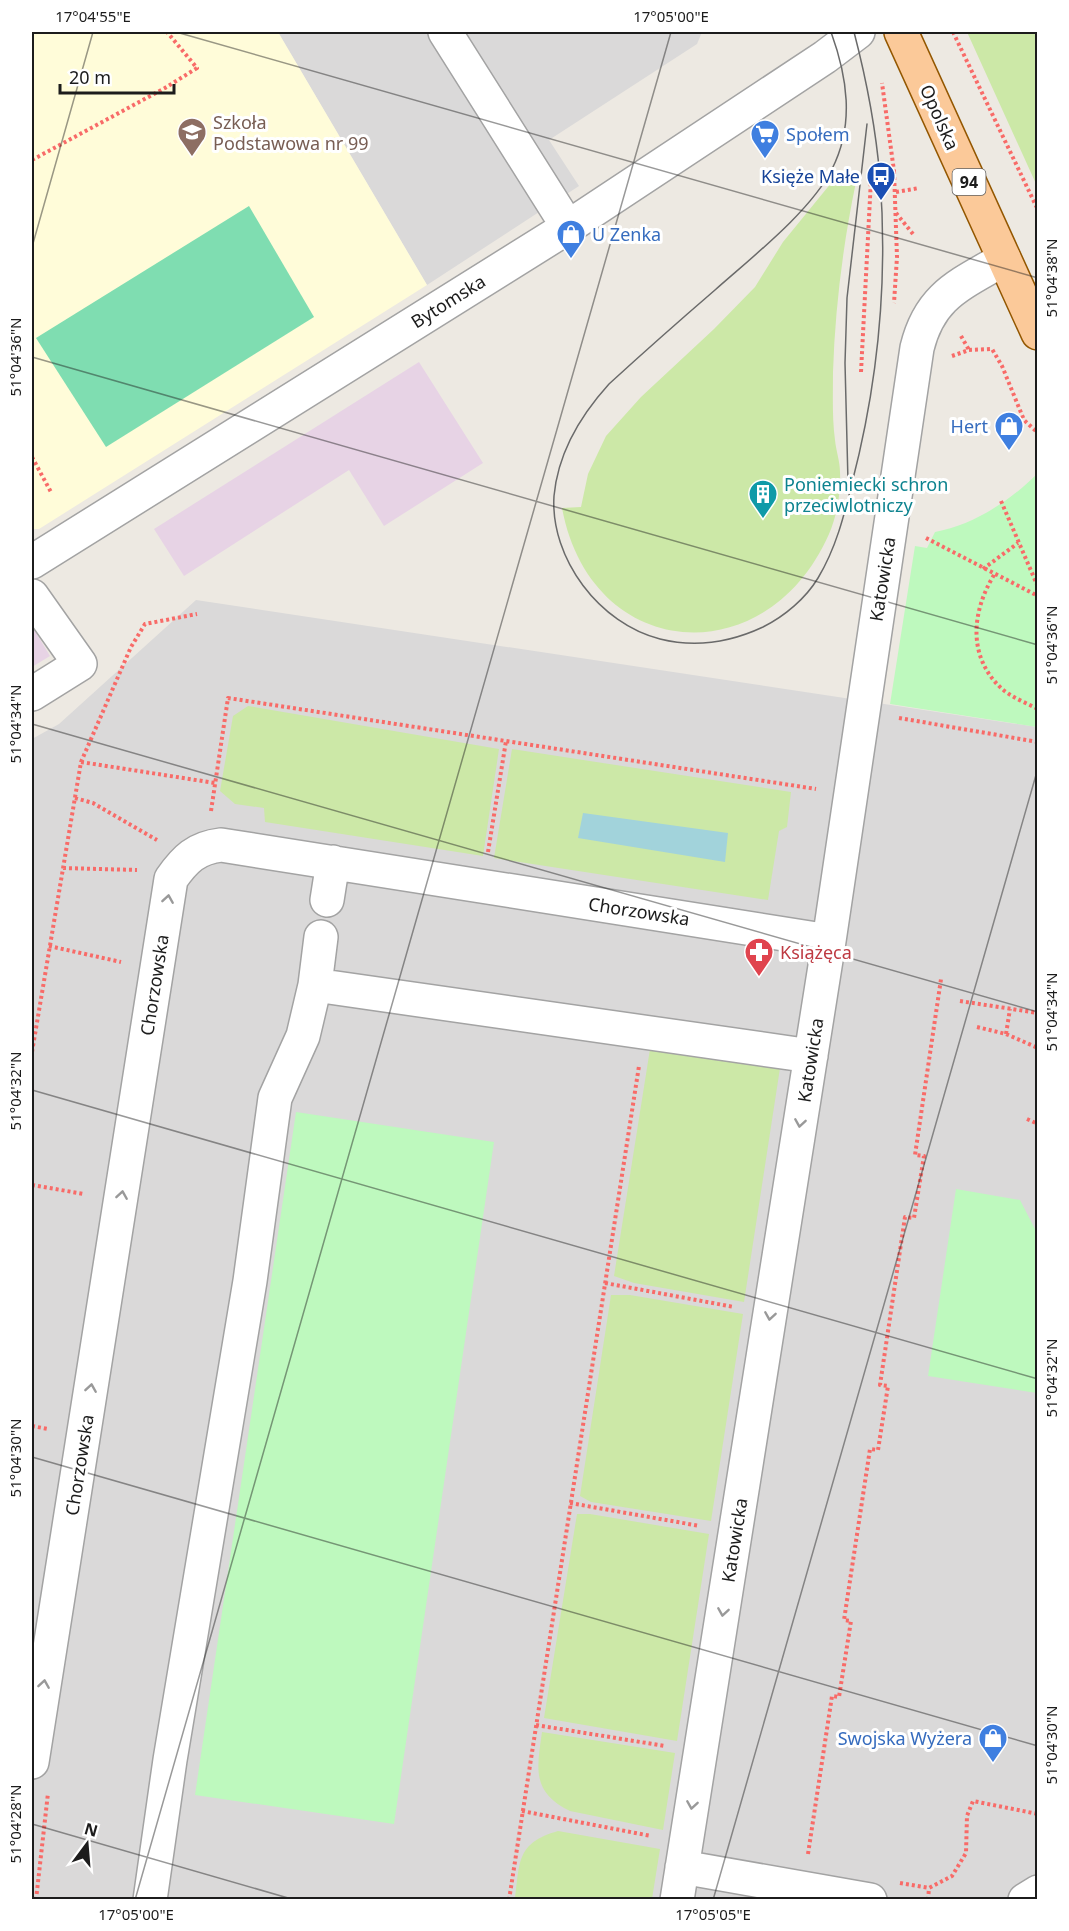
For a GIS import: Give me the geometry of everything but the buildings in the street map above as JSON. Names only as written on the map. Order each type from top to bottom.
[{"type":"main road","name":"Opolska","points":[[901,32],[1038,333]]},
{"type":"street","points":[[445,32],[568,226]]},
{"type":"street","name":"Bytomska","points":[[32,562],[568,226],[825,57],[858,32]]},
{"type":"street","name":"Katowicka","points":[[677,1899],[829,941],[890,528],[923,326],[934,307],[952,290],[1004,259]]},
{"type":"street","points":[[32,596],[80,664],[32,694]]},
{"type":"street","name":"Chorzowska","points":[[32,1762],[171,879],[185,860],[202,848],[221,845],[829,941]]},
{"type":"street","points":[[327,900],[333,862]]},
{"type":"street","points":[[150,1899],[170,1760],[250,1281],[275,1098],[303,1036],[315,985],[321,937]]},
{"type":"street","points":[[315,985],[811,1056]]},
{"type":"street","points":[[682,1867],[880,1891]]},
{"type":"street","points":[[1025,1899],[1038,1892]]},
{"type":"path","points":[[32,160],[165,88],[197,68],[167,32]]},
{"type":"path","points":[[953,32],[1037,210]]},
{"type":"path","points":[[861,372],[871,179],[894,171],[881,80]]},
{"type":"path","points":[[896,192],[919,188]]},
{"type":"path","points":[[896,213],[913,234]]},
{"type":"path","points":[[961,336],[969,350],[992,349],[1002,366],[1024,420],[1038,433]]},
{"type":"path","points":[[32,457],[52,494]]},
{"type":"path","points":[[1001,501],[1038,587]]},
{"type":"path","points":[[890,528],[928,539],[1038,596]]},
{"type":"path","points":[[983,569],[1018,543]]},
{"type":"path","points":[[994,574],[980,602],[975,624],[978,650],[987,672],[1002,690],[1038,709]]},
{"type":"path","points":[[32,1052],[81,762],[131,647],[146,624],[197,614]]},
{"type":"path","points":[[209,821],[228,698],[850,793]]},
{"type":"path","points":[[894,717],[1037,742],[1038,736]]},
{"type":"path","points":[[483,885],[506,741]]},
{"type":"path","points":[[81,762],[215,783]]},
{"type":"path","points":[[75,798],[93,802],[159,841]]},
{"type":"path","points":[[63,868],[144,870]]},
{"type":"path","points":[[49,946],[124,962]]},
{"type":"path","points":[[807,1858],[832,1696],[839,1697],[851,1621],[844,1620],[870,1449],[880,1451],[888,1386],[880,1385],[905,1217],[914,1218],[924,1156],[915,1155],[941,979]]},
{"type":"path","points":[[960,1001],[1038,1013]]},
{"type":"path","points":[[1006,1034],[1010,1009]]},
{"type":"path","points":[[977,1027],[1006,1034],[1038,1048]]},
{"type":"path","points":[[509,1899],[644,1033]]},
{"type":"path","points":[[1027,1119],[1038,1125]]},
{"type":"path","points":[[32,1185],[86,1194]]},
{"type":"path","points":[[605,1284],[739,1308]]},
{"type":"path","points":[[570,1503],[705,1527]]},
{"type":"path","points":[[536,1725],[670,1747]]},
{"type":"path","points":[[880,1891],[929,1888],[952,1876],[966,1853],[967,1816],[973,1801],[1038,1814]]},
{"type":"path","points":[[522,1811],[657,1838]]},
{"type":"path","points":[[928,1899],[929,1888]]},
{"type":"shaded area","name":"Szkoła Podstawowa nr 99","points":[[32,32],[278,32],[427,285],[39,529],[32,529]]},
{"type":"shaded area","points":[[278,32],[702,32],[697,44],[549,140],[579,186],[427,285]]},
{"type":"shaded area","points":[[419,362],[483,463],[384,526],[349,470],[184,576],[154,529]]},
{"type":"shaded area","points":[[196,600],[1037,727],[1037,1899],[32,1900],[32,739],[59,724]]},
{"type":"shaded area","points":[[32,626],[50,656],[32,667]]},
{"type":"green space","points":[[967,32],[1037,32],[1037,186]]},
{"type":"green space","points":[[836,177],[856,182],[847,229],[836,324],[833,415],[840,479],[836,511],[829,534],[801,580],[765,611],[725,629],[683,632],[643,622],[607,597],[579,559],[562,508],[581,507],[588,474],[606,436],[641,397],[755,287],[783,242]]},
{"type":"green space","points":[[249,206],[314,317],[106,447],[36,338]]},
{"type":"green space","points":[[1037,474],[1037,727],[890,704],[915,546],[927,548],[935,532],[963,524],[990,511]]},
{"type":"green space","points":[[248,706],[499,749],[483,856],[265,822],[264,808],[235,804],[220,791],[233,716]]},
{"type":"green space","points":[[512,749],[791,792],[787,827],[779,831],[768,900],[494,858]]},
{"type":"green space","points":[[650,1049],[780,1068],[744,1302],[634,1283],[614,1276]]},
{"type":"green space","points":[[296,1112],[494,1142],[394,1824],[195,1795]]},
{"type":"green space","points":[[956,1189],[1020,1200],[1037,1233],[1037,1393],[928,1376]]},
{"type":"green space","points":[[611,1295],[630,1295],[743,1314],[711,1521],[591,1502],[580,1496]]},
{"type":"green space","points":[[577,1514],[590,1514],[709,1534],[677,1741],[544,1718]]},
{"type":"green space","points":[[542,1732],[675,1753],[663,1830],[570,1811],[557,1804],[548,1796],[540,1778],[538,1768]]},
{"type":"green space","points":[[558,1831],[660,1849],[652,1899],[515,1899],[520,1864],[527,1848],[534,1841]]},
{"type":"water","points":[[583,813],[728,833],[725,862],[578,838]]},
{"type":"tram line","points":[[831,32],[841,66],[846,117],[839,152],[822,185],[795,217],[746,264],[609,384],[580,422],[560,464],[554,496],[555,520],[560,543],[570,565],[583,586],[599,604],[638,631],[660,639],[687,643],[713,642],[751,632],[771,623],[794,606],[813,585],[830,555],[839,532],[868,408],[882,293],[880,178],[870,104],[854,32]]},
{"type":"tram line","points":[[848,482],[845,363],[847,298],[867,124]]},
{"type":"place","name":"Szkoła Podstawowa nr 99","points":[[192,158]]},
{"type":"place","name":"Społem","points":[[765,160]]},
{"type":"place","name":"Księże Małe","points":[[881,202]]},
{"type":"place","name":"U Zenka","points":[[571,260]]},
{"type":"place","name":"Hert","points":[[1009,452]]},
{"type":"place","name":"Poniemiecki schron przeciwlotniczy","points":[[763,520]]},
{"type":"place","name":"Książęca","points":[[759,978]]},
{"type":"place","name":"Swojska Wyżera","points":[[993,1764]]}]
